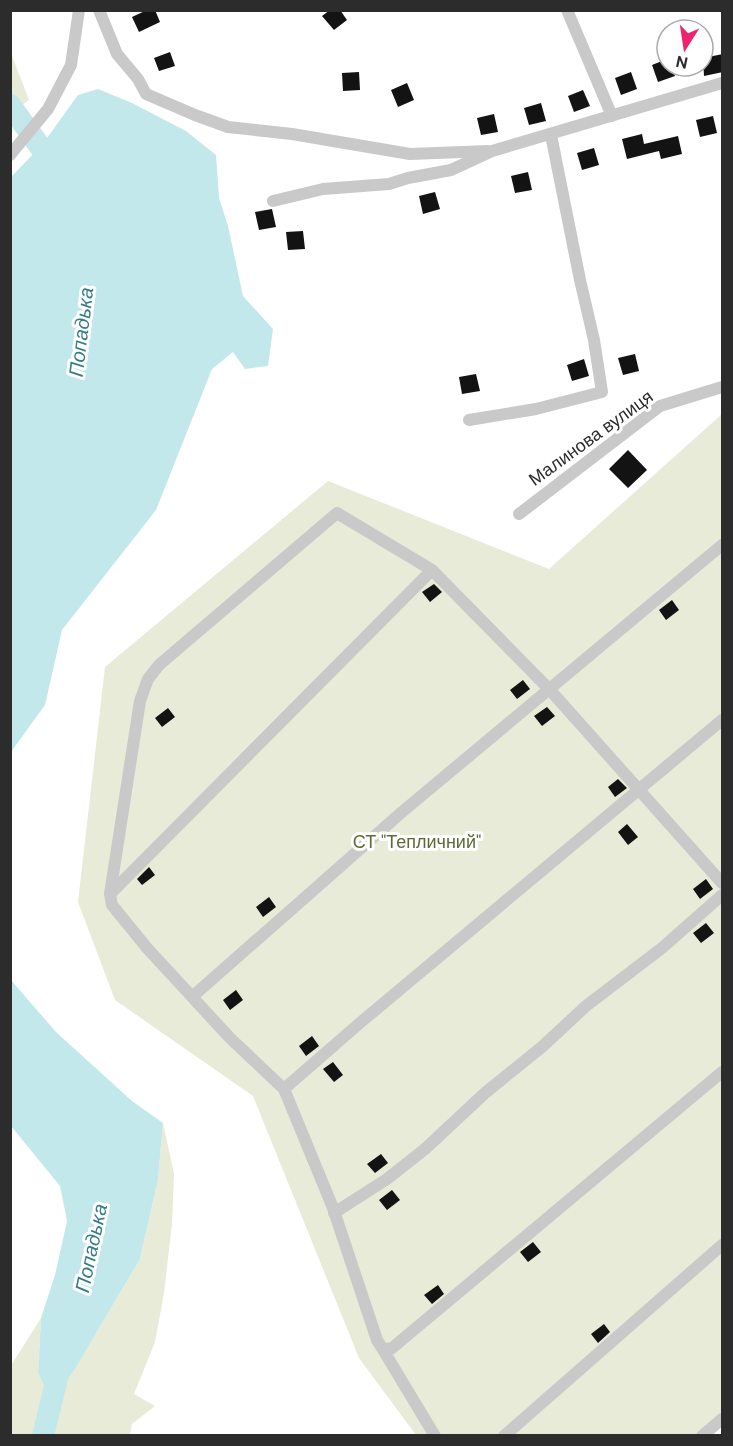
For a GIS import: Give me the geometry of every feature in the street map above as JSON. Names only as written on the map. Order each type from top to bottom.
[{"type":"street","points":[[10,155],[48,109],[71,65],[79,10]]},
{"type":"street","points":[[99,10],[117,54],[138,79],[146,94],[174,108],[228,127],[292,134],[410,154],[492,152]]},
{"type":"street","points":[[567,10],[612,116]]},
{"type":"street","points":[[273,201],[323,189],[389,184],[451,170],[492,152],[723,83]]},
{"type":"street","points":[[469,420],[536,409],[602,392],[594,340],[551,135]]},
{"type":"street","name":"Малинова вулиця","points":[[519,514],[660,406],[723,387]]},
{"type":"street","points":[[435,1436],[377,1340],[334,1213],[284,1089],[230,1038],[112,906],[110,894],[140,701],[148,679],[159,665],[337,513],[432,570],[550,690],[723,883]]},
{"type":"street","points":[[192,997],[402,812],[723,545]]},
{"type":"street","points":[[110,894],[432,570]]},
{"type":"street","points":[[284,1089],[723,720]]},
{"type":"street","points":[[334,1213],[387,1179],[425,1149],[485,1093],[543,1046],[586,1006],[662,948],[723,895]]},
{"type":"street","points":[[382,1348],[391,1349],[723,1072]]},
{"type":"street","points":[[504,1436],[723,1245]]},
{"type":"street","points":[[702,1436],[723,1419]]},
{"type":"green space","points":[[11,53],[29,100],[10,114]]},
{"type":"green space","name":"СТ \"Тепличний\"","points":[[722,414],[722,1426],[711,1436],[416,1435],[359,1358],[253,1096],[115,1000],[78,902],[105,667],[328,481],[549,569]]},
{"type":"green space","points":[[163,1123],[174,1174],[172,1224],[164,1293],[155,1342],[134,1394],[155,1406],[132,1424],[130,1435],[11,1435],[10,1367],[41,1318],[38,1373],[51,1399],[74,1371],[140,1259],[158,1180]]},
{"type":"water","points":[[98,89],[132,103],[186,131],[216,155],[219,198],[228,226],[243,296],[273,329],[268,366],[245,369],[233,352],[212,369],[156,510],[62,630],[45,705],[11,752],[11,177],[42,145],[78,95]]},
{"type":"water","points":[[11,980],[56,1032],[132,1101],[163,1123],[158,1180],[140,1259],[74,1371],[51,1400],[38,1373],[41,1318],[55,1275],[67,1221],[60,1186],[11,1126]]},
{"type":"building","points":[[147,10],[155,10],[160,22],[139,32],[132,17]]},
{"type":"building","points":[[330,10],[340,10],[347,20],[334,30],[322,16]]},
{"type":"building","points":[[170,52],[175,66],[159,71],[154,58]]},
{"type":"building","points":[[723,54],[723,72],[715,74],[715,56]]},
{"type":"building","points":[[359,72],[360,90],[343,91],[342,73]]},
{"type":"building","points":[[631,72],[637,89],[621,95],[615,78]]},
{"type":"building","points":[[657,78],[669,78],[658,82]]},
{"type":"building","points":[[407,83],[414,100],[398,107],[391,90]]},
{"type":"building","points":[[583,90],[590,106],[574,112],[568,96]]},
{"type":"building","points":[[541,103],[546,121],[529,125],[524,108]]},
{"type":"building","points":[[494,114],[498,132],[481,135],[477,118]]},
{"type":"building","points":[[713,116],[717,133],[700,137],[696,120]]},
{"type":"building","points":[[642,134],[644,144],[678,136],[682,154],[661,159],[659,151],[627,159],[622,139]]},
{"type":"building","points":[[594,148],[599,165],[582,170],[577,153]]},
{"type":"building","points":[[528,172],[532,190],[515,193],[511,176]]},
{"type":"building","points":[[435,192],[440,209],[423,214],[419,196]]},
{"type":"building","points":[[272,209],[276,227],[259,230],[255,212]]},
{"type":"building","points":[[303,231],[305,249],[288,250],[286,232]]},
{"type":"building","points":[[635,354],[639,371],[623,375],[618,358]]},
{"type":"building","points":[[584,359],[589,376],[572,381],[567,365]]},
{"type":"building","points":[[476,374],[480,391],[462,394],[459,377]]},
{"type":"building","points":[[628,450],[647,470],[628,488],[609,469]]},
{"type":"building","points":[[434,584],[442,592],[430,602],[422,592]]},
{"type":"building","points":[[672,600],[679,610],[666,620],[659,610]]},
{"type":"building","points":[[523,680],[530,689],[517,699],[510,690]]},
{"type":"building","points":[[547,707],[555,716],[542,726],[534,716]]},
{"type":"building","points":[[168,708],[175,717],[162,727],[155,718]]},
{"type":"building","points":[[618,779],[627,788],[615,797],[608,787]]},
{"type":"building","points":[[627,824],[638,837],[628,845],[618,832]]},
{"type":"building","points":[[149,867],[155,875],[142,885],[137,879]]},
{"type":"building","points":[[706,879],[713,889],[700,899],[693,889]]},
{"type":"building","points":[[269,897],[276,907],[263,917],[256,907]]},
{"type":"building","points":[[706,923],[714,933],[701,943],[693,933]]},
{"type":"building","points":[[236,990],[243,1000],[230,1010],[223,1000]]},
{"type":"building","points":[[312,1036],[319,1046],[306,1056],[299,1046]]},
{"type":"building","points":[[333,1062],[343,1075],[334,1082],[323,1069]]},
{"type":"building","points":[[381,1154],[388,1163],[375,1173],[367,1164]]},
{"type":"building","points":[[392,1190],[400,1200],[387,1210],[379,1200]]},
{"type":"building","points":[[533,1242],[541,1252],[528,1262],[520,1252]]},
{"type":"building","points":[[438,1285],[444,1294],[432,1304],[424,1295]]},
{"type":"building","points":[[604,1324],[610,1332],[598,1343],[591,1334]]},
{"type":"waterway","name":"Попадька","points":[[10,105],[57,170]]},
{"type":"waterway","name":"Попадька","points":[[43,1436],[59,1370]]}]
